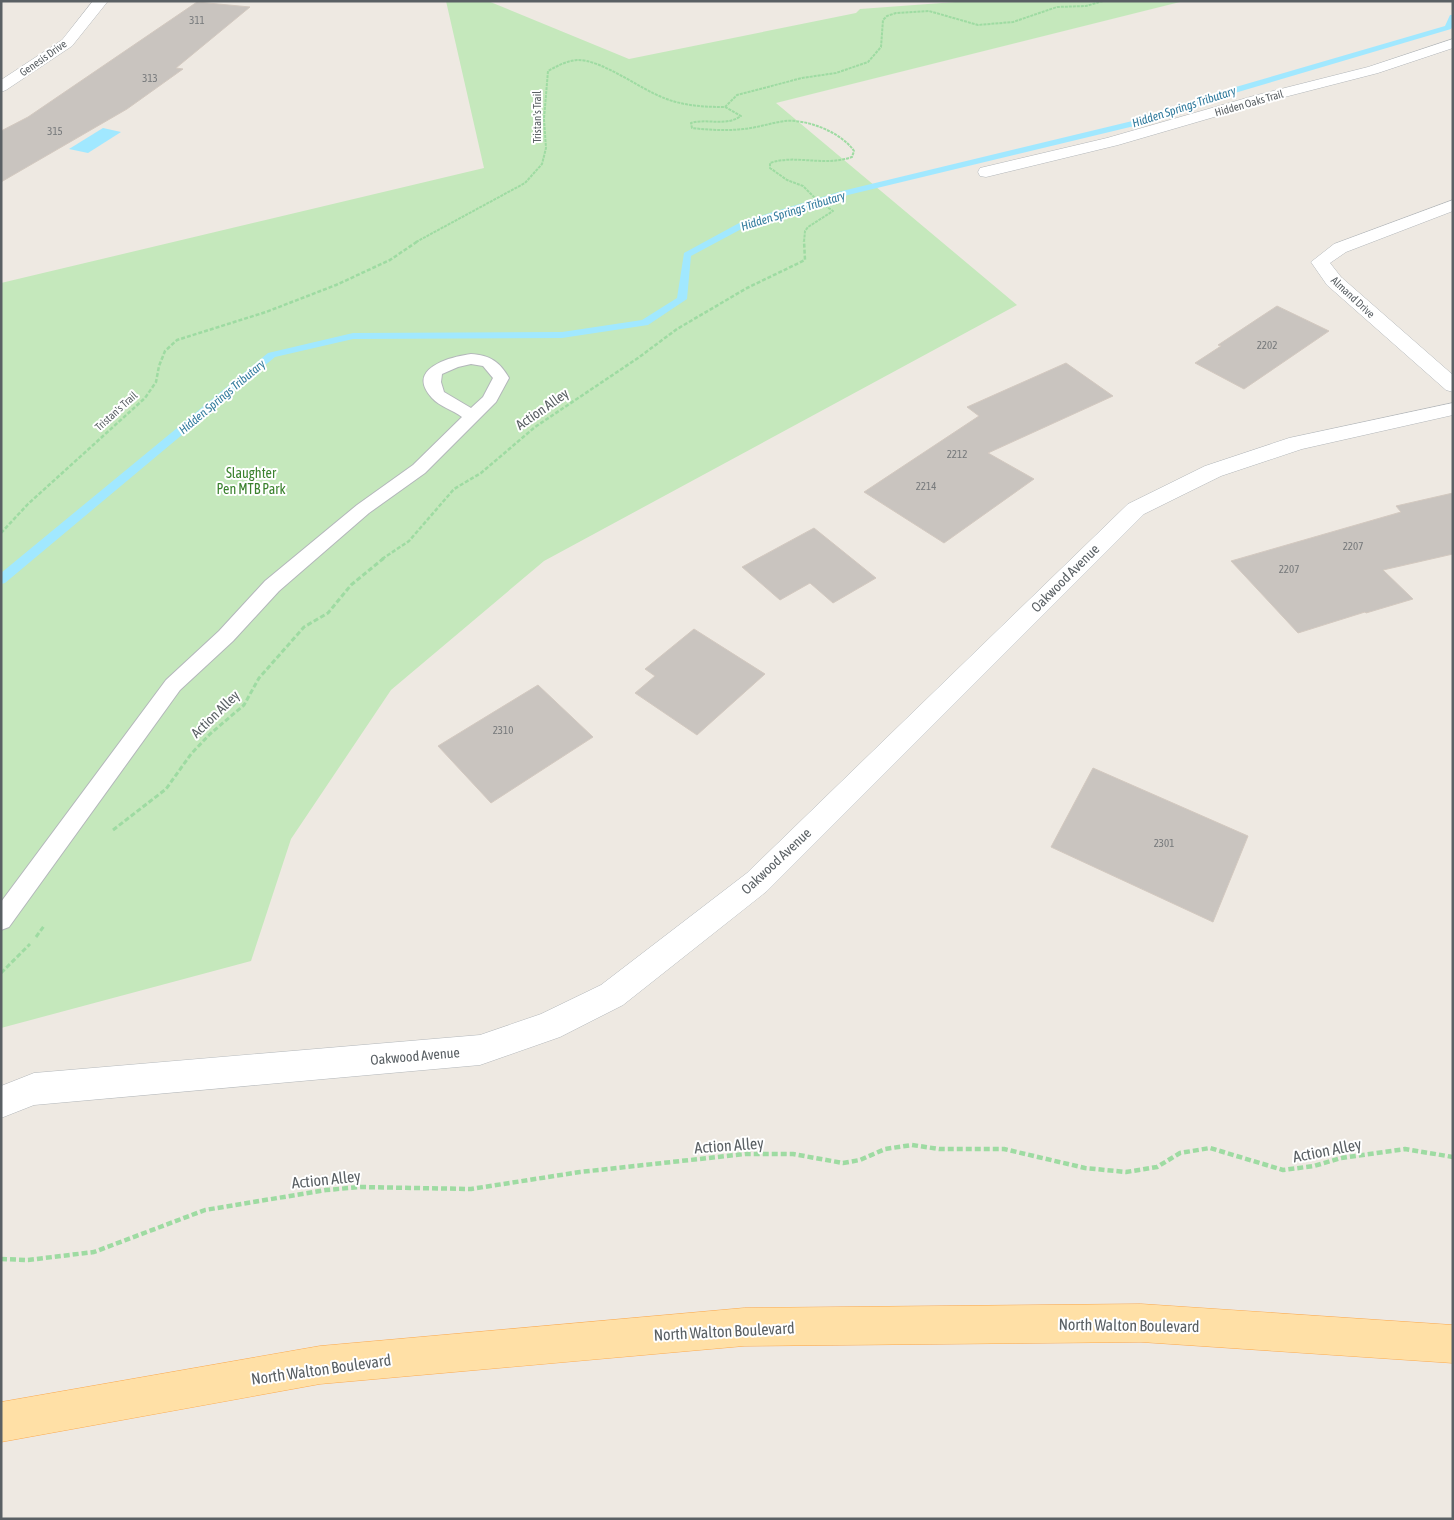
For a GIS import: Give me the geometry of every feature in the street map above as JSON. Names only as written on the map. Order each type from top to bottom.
[{"type":"main road","name":"North Walton Boulevard","points":[[1,1422],[320,1366],[744,1327],[1141,1323],[1453,1344]]},
{"type":"street","name":"Genesis Drive","points":[[1,87],[67,43],[101,1]]},
{"type":"street","name":"Hidden Oaks Trail","points":[[986,172],[1112,142],[1263,98],[1373,70],[1453,43]]},
{"type":"street","name":"Almand Drive","points":[[1453,205],[1340,248],[1320,262],[1334,281],[1453,386]]},
{"type":"street","name":"Oakwood Avenue","points":[[1,1102],[34,1088],[480,1050],[557,1022],[612,995],[757,882],[1136,509],[1213,471],[1296,443],[1453,409]]},
{"type":"lane","points":[[1,920],[173,685],[226,636],[272,586],[363,509],[419,469],[472,417]]},
{"type":"path","points":[[725,107],[737,95],[802,78],[836,73],[868,62],[880,47],[883,20],[886,16],[896,13],[929,11],[978,25],[1013,22],[1057,7],[1086,6],[1102,1]]},
{"type":"path","name":"Tristan's Trail","points":[[1,533],[35,497],[144,398],[156,382],[159,366],[165,352],[177,340],[266,312],[336,285],[390,260],[414,243],[525,183],[542,164],[546,148],[544,119],[548,71],[562,63],[583,60],[671,101],[702,108],[725,107]]},
{"type":"path","name":"Action Alley","points":[[108,833],[166,790],[197,747],[244,705],[259,678],[304,627],[328,613],[351,585],[369,569],[408,541],[454,489],[481,473],[535,427],[638,358],[677,329],[747,288],[805,260],[807,253],[804,237],[806,229],[833,211],[818,201],[803,186],[787,180],[770,168],[770,163],[774,160],[815,163],[843,161],[852,157],[854,151],[852,147],[833,133],[800,122],[788,121],[737,131],[692,128],[691,123],[696,121],[725,122],[739,119],[741,116],[725,107]]},
{"type":"path","points":[[1,973],[21,954],[44,926]]},
{"type":"path","name":"Action Alley","points":[[1,1259],[28,1260],[94,1252],[205,1210],[326,1190],[361,1187],[471,1189],[580,1172],[745,1154],[793,1154],[843,1163],[860,1160],[885,1149],[912,1145],[939,1149],[1004,1149],[1085,1168],[1126,1172],[1157,1167],[1180,1152],[1210,1148],[1283,1170],[1314,1166],[1340,1158],[1405,1150],[1453,1157]]},
{"type":"green space","name":"Slaughter Pen MTB Park","points":[[446,1],[488,1],[629,59],[856,13],[860,9],[969,1],[1184,1],[776,103],[1017,305],[544,561],[391,690],[291,839],[251,961],[1,1028],[1,283],[484,168]]},
{"type":"water","points":[[103,128],[121,132],[88,153],[69,149]]},
{"type":"building","points":[[197,2],[250,7],[176,68],[183,69],[127,109],[1,182],[1,131],[28,117]]},
{"type":"building","points":[[1277,306],[1329,331],[1244,389],[1195,363],[1221,346],[1218,345]]},
{"type":"building","points":[[1066,363],[1113,396],[988,453],[1034,479],[944,543],[864,492],[979,416],[967,407]]},
{"type":"building","points":[[1453,493],[1453,554],[1383,570],[1413,599],[1298,633],[1231,561],[1401,512],[1396,506]]},
{"type":"building","points":[[814,528],[876,578],[833,603],[810,583],[780,600],[742,567]]},
{"type":"building","points":[[694,629],[765,674],[697,735],[635,693],[655,676],[645,669]]},
{"type":"building","points":[[538,685],[593,737],[491,803],[438,746]]},
{"type":"building","points":[[1093,768],[1248,836],[1213,922],[1051,847]]},
{"type":"waterway","name":"Hidden Springs Tributary","points":[[1,580],[272,355],[353,336],[562,335],[645,323],[682,299],[687,255],[744,224],[845,193],[1152,119],[1225,93],[1448,27],[1453,17]]}]
